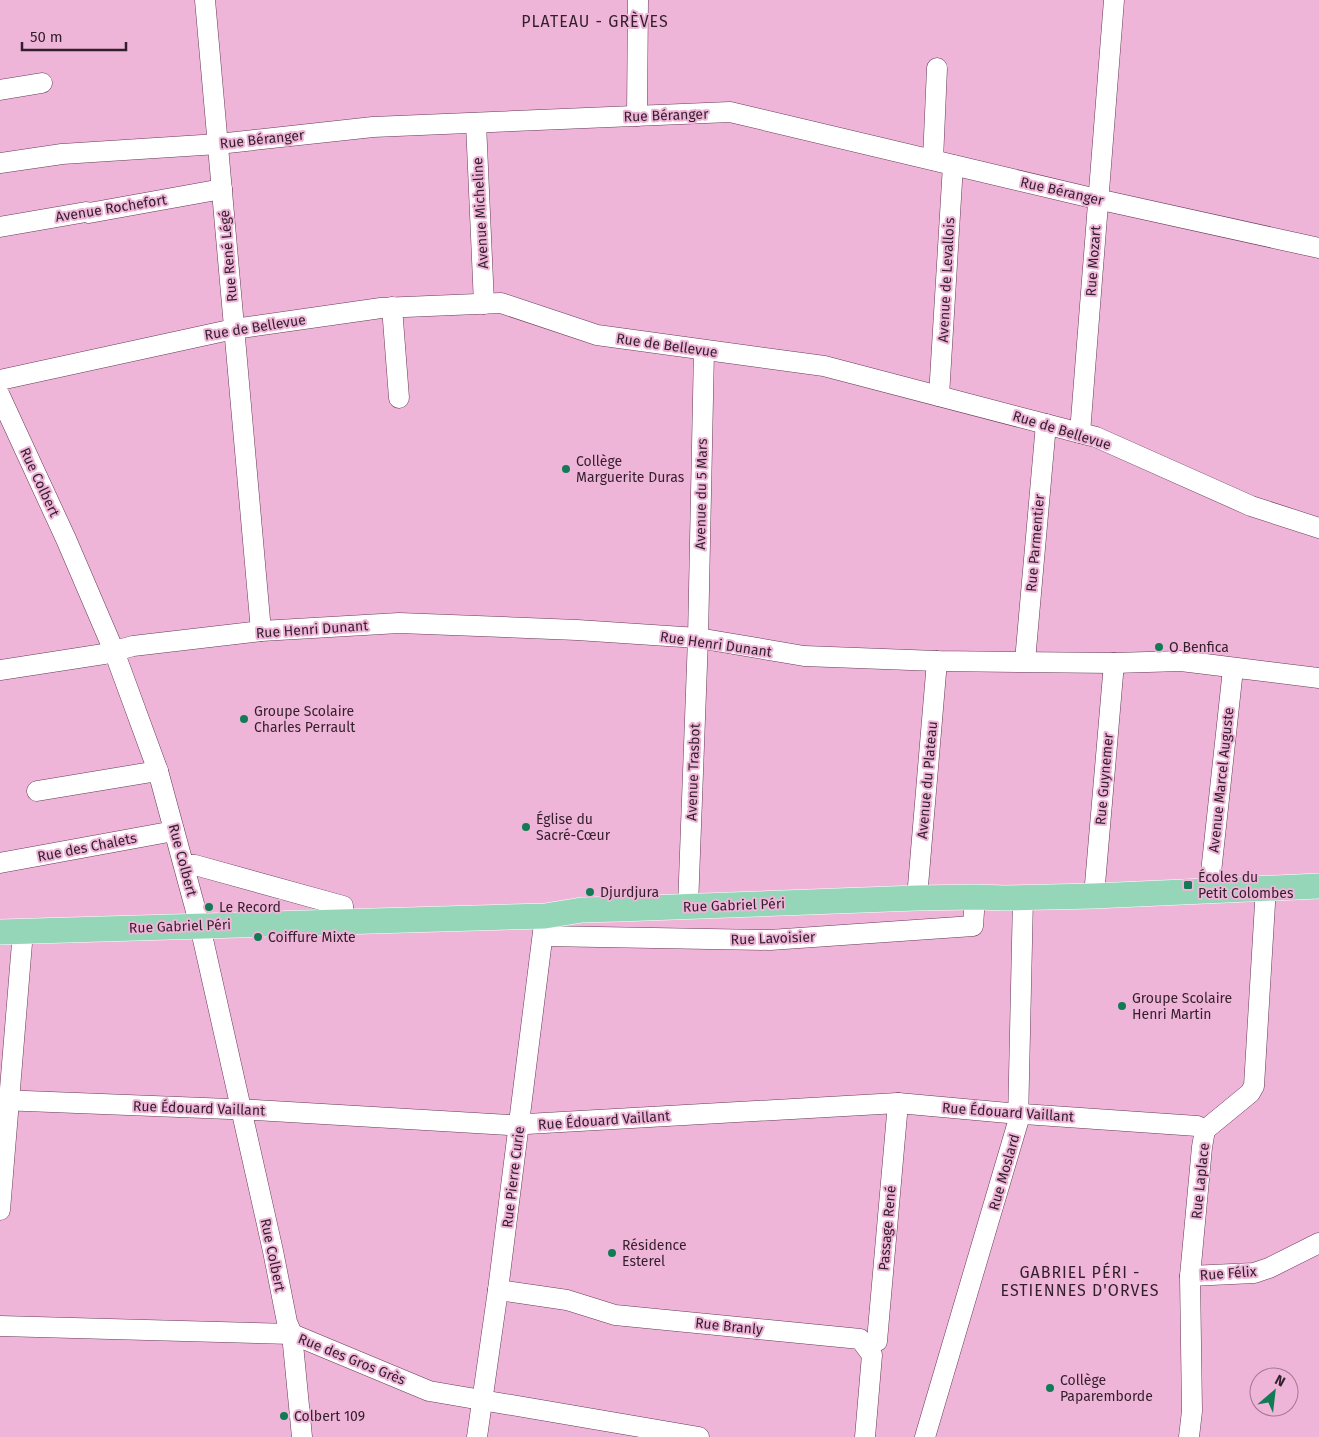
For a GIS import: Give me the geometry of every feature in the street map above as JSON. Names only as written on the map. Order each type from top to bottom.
[{"type":"main road","name":"Rue Gabriel Péri","points":[[11,931],[344,921],[544,926],[582,910],[917,898],[1094,896],[1319,886]]},
{"type":"street","name":"Rue René Légé","points":[[205,0],[261,631]]},
{"type":"street","points":[[637,116],[638,0]]},
{"type":"street","name":"Rue Mozart","points":[[1080,433],[1114,0]]},
{"type":"street","points":[[933,160],[937,68]]},
{"type":"street","points":[[0,90],[42,83]]},
{"type":"street","name":"Rue Béranger","points":[[0,163],[62,154],[218,144],[373,127],[730,112],[1098,199],[1319,248]]},
{"type":"street","name":"Avenue Micheline","points":[[476,123],[484,304]]},
{"type":"street","name":"Avenue de Levallois","points":[[939,396],[953,165]]},
{"type":"street","name":"Avenue Rochefort","points":[[0,227],[222,189]]},
{"type":"street","name":"Rue de Bellevue","points":[[0,380],[234,329],[392,307],[501,303],[597,335],[824,366],[1096,437],[1251,506],[1319,528]]},
{"type":"street","points":[[392,307],[399,398]]},
{"type":"street","name":"Avenue du 5 Mars","points":[[698,638],[704,350]]},
{"type":"street","name":"Rue Colbert","points":[[0,396],[66,539],[114,651],[158,771],[200,926],[242,1110],[287,1322],[292,1334],[302,1437]]},
{"type":"street","name":"Rue Parmentier","points":[[1025,661],[1046,424]]},
{"type":"street","name":"Rue Henri Dunant","points":[[0,670],[104,654],[133,646],[261,631],[399,623],[577,630],[698,638],[804,656],[937,661],[1114,663],[1181,661],[1233,669],[1319,678]]},
{"type":"street","name":"Avenue Trasbot","points":[[677,938],[683,907],[698,638]]},
{"type":"street","name":"Avenue du Plateau","points":[[917,898],[937,661]]},
{"type":"street","name":"Rue Guynemer","points":[[1094,896],[1114,663]]},
{"type":"street","name":"Avenue Marcel Auguste","points":[[1209,890],[1233,669]]},
{"type":"street","points":[[37,791],[158,771]]},
{"type":"street","name":"Rue des Chalets","points":[[0,863],[174,831]]},
{"type":"street","points":[[184,865],[195,865],[343,906],[344,921]]},
{"type":"street","name":"Rue Laplace","points":[[1189,1437],[1192,1411],[1190,1276],[1205,1130],[1250,1093],[1254,1086],[1266,887]]},
{"type":"street","name":"Rue Lavoisier","points":[[544,926],[677,938],[770,940],[973,926],[975,897]]},
{"type":"street","name":"Rue Moslard","points":[[925,1437],[1016,1134],[1023,898]]},
{"type":"street","name":"Rue Pierre Curie","points":[[477,1437],[520,1125],[544,926]]},
{"type":"street","points":[[0,1210],[11,931]]},
{"type":"street","name":"Rue Édouard Vaillant","points":[[5,1100],[242,1110],[520,1125],[898,1103],[1018,1114],[1197,1126],[1205,1130]]},
{"type":"street","name":"Passage René","points":[[866,1346],[877,1341],[898,1103]]},
{"type":"street","name":"Rue Félix","points":[[1190,1276],[1254,1274],[1319,1243]]},
{"type":"street","name":"Rue Branly","points":[[498,1290],[566,1300],[615,1315],[860,1339],[866,1346]]},
{"type":"street","name":"Rue des Gros Grès","points":[[0,1326],[292,1334],[429,1391],[699,1437]]},
{"type":"street","points":[[865,1437],[872,1355],[866,1346]]},
{"type":"place","name":"Collège Marguerite Duras","points":[[566,469]]},
{"type":"place","name":"O Benfica","points":[[1159,647]]},
{"type":"place","name":"Groupe Scolaire Charles Perrault","points":[[244,719]]},
{"type":"place","name":"Église du Sacré-Cœur","points":[[526,827]]},
{"type":"place","name":"Écoles du Petit Colombes","points":[[1188,885]]},
{"type":"place","name":"Djurdjura","points":[[590,892]]},
{"type":"place","name":"Le Record","points":[[209,907]]},
{"type":"place","name":"Coiffure Mixte","points":[[258,937]]},
{"type":"place","name":"Groupe Scolaire Henri Martin","points":[[1122,1006]]},
{"type":"place","name":"Résidence Esterel","points":[[612,1253]]},
{"type":"place","name":"Collège Paparemborde","points":[[1050,1388]]},
{"type":"place","name":"Colbert 109","points":[[284,1416]]},
{"type":"district","name":"PLATEAU - GRÈVES","points":[[595,21]]},
{"type":"district","name":"GABRIEL PÉRI - ESTIENNES D'ORVES","points":[[1080,1281]]}]
